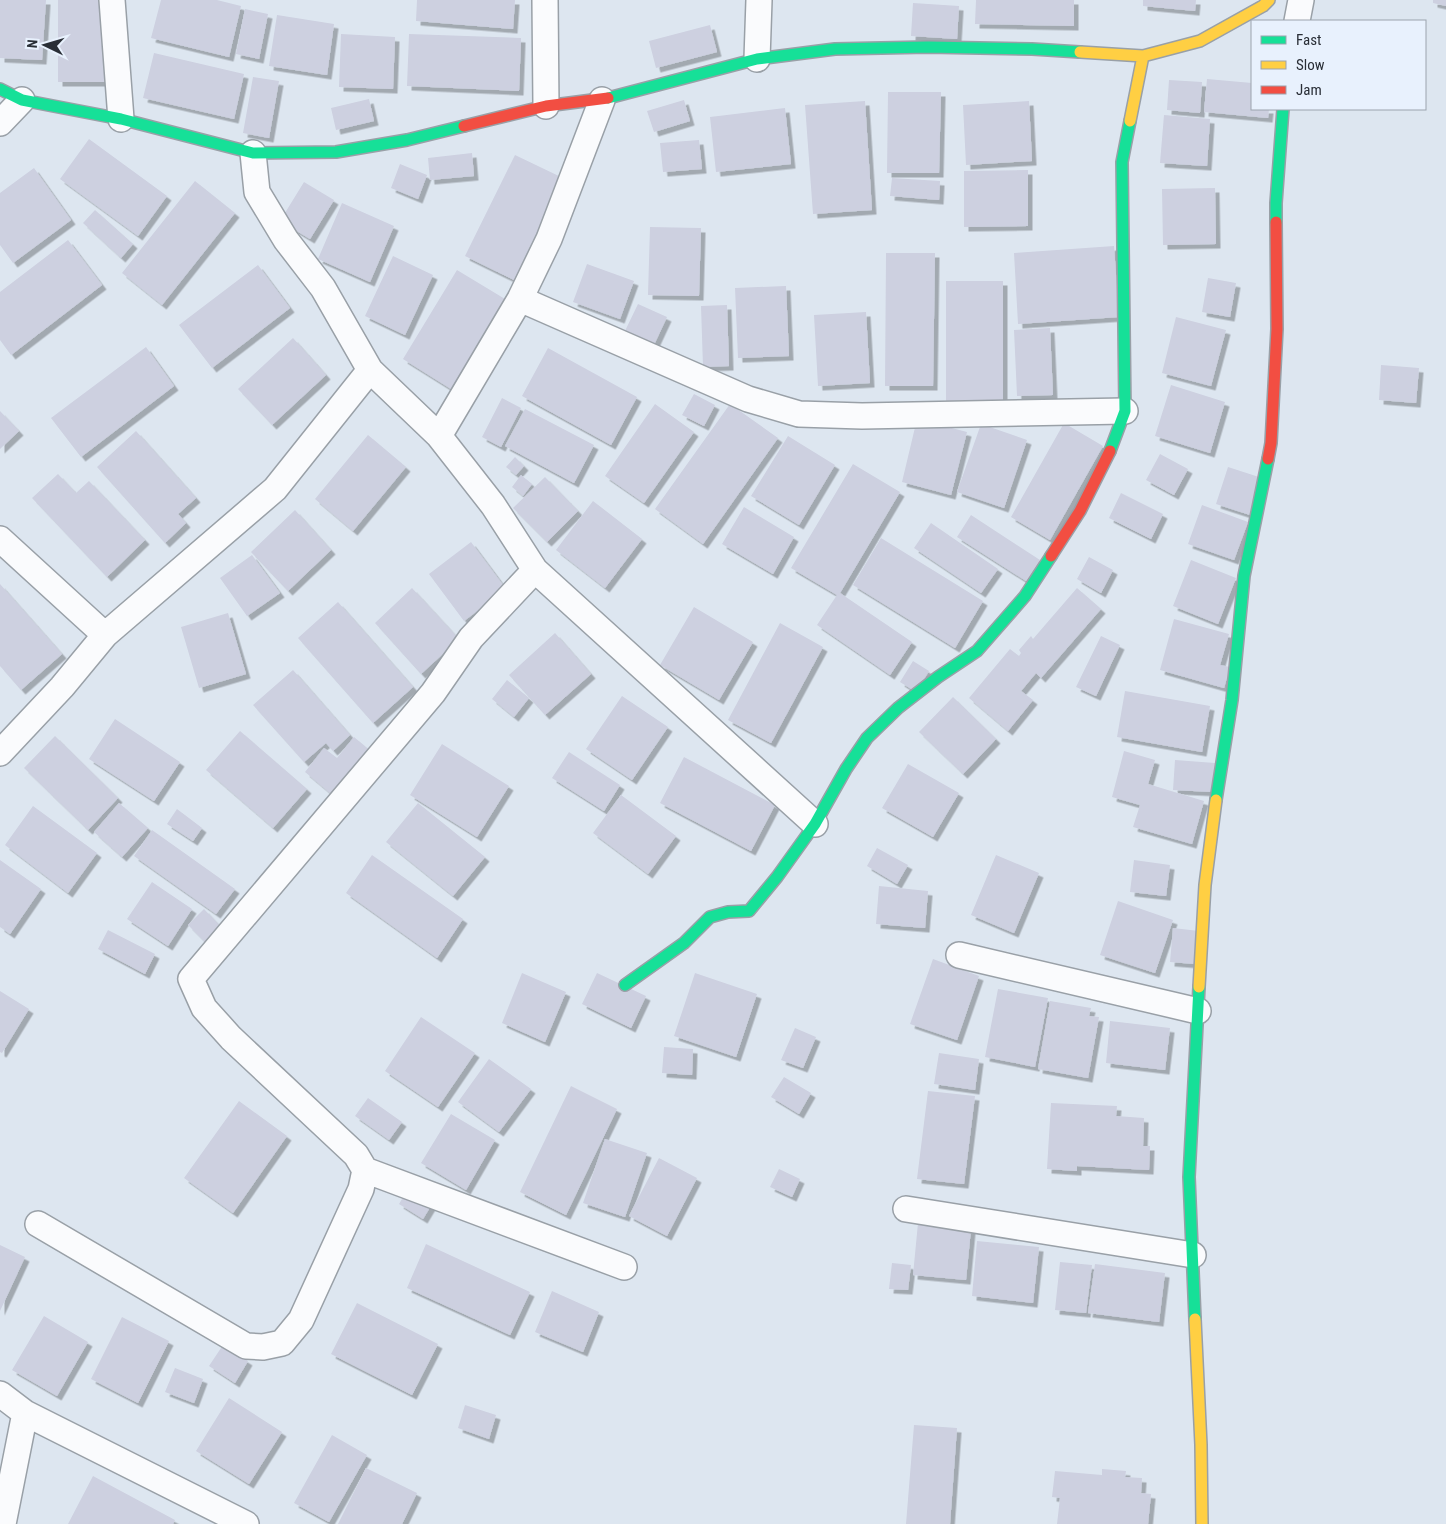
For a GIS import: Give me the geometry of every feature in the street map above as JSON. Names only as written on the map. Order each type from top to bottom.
[{"type":"street","points":[[112,0],[121,119]]},
{"type":"street","points":[[545,0],[546,106]]},
{"type":"street","points":[[757,59],[759,0]]},
{"type":"street","points":[[0,89],[22,100],[121,119],[253,153],[336,152],[406,140],[546,106],[602,100],[757,59],[835,49],[928,47],[1032,48],[1143,56],[1200,41],[1262,6],[1269,0]]},
{"type":"street","points":[[1297,20],[1301,0]]},
{"type":"street","points":[[625,985],[684,942],[710,918],[728,912],[750,911],[815,824],[846,769],[867,738],[898,708],[938,677],[977,651],[1025,596],[1080,511],[1113,445],[1125,411],[1122,162],[1143,56]]},
{"type":"street","points":[[0,123],[22,100]]},
{"type":"street","points":[[439,436],[520,299],[549,239],[602,100]]},
{"type":"street","points":[[1202,1524],[1201,1445],[1189,1177],[1205,885],[1232,700],[1244,576],[1271,442],[1277,329],[1276,203],[1283,110]]},
{"type":"street","points":[[253,153],[257,192],[286,240],[323,288],[370,370],[439,436],[493,505],[535,570],[815,824]]},
{"type":"street","points":[[520,299],[748,399],[799,414],[862,416],[1125,411]]},
{"type":"street","points":[[0,753],[62,687],[105,634],[275,489],[370,370]]},
{"type":"street","points":[[0,539],[105,634]]},
{"type":"street","points":[[535,570],[471,638],[433,693],[191,979],[204,1008],[224,1031],[356,1155],[365,1170],[624,1268]]},
{"type":"street","points":[[959,955],[1198,1012]]},
{"type":"street","points":[[38,1224],[246,1346],[263,1347],[282,1342],[301,1320],[361,1189],[365,1170]]},
{"type":"street","points":[[906,1209],[1193,1255]]},
{"type":"street","points":[[0,1394],[25,1413],[246,1524]]},
{"type":"street","points":[[3,1524],[25,1413]]},
{"type":"building","points":[[0,0],[46,0],[42,60],[0,58]]},
{"type":"building","points":[[58,0],[106,0],[106,82],[58,82]]},
{"type":"building","points":[[161,0],[217,0],[241,6],[229,57],[151,38]]},
{"type":"building","points":[[417,0],[515,0],[513,29],[416,21]]},
{"type":"building","points":[[976,0],[1074,0],[1074,26],[975,24]]},
{"type":"building","points":[[1143,0],[1196,0],[1195,11],[1143,6]]},
{"type":"building","points":[[1433,0],[1446,0],[1446,6],[1433,3]]},
{"type":"building","points":[[913,3],[959,6],[957,39],[911,36]]},
{"type":"building","points":[[245,9],[268,14],[259,59],[236,54]]},
{"type":"building","points":[[277,15],[334,24],[327,75],[269,66]]},
{"type":"building","points":[[710,25],[717,52],[656,68],[649,41]]},
{"type":"building","points":[[341,34],[395,37],[393,89],[339,87]]},
{"type":"building","points":[[409,34],[521,38],[519,91],[407,86]]},
{"type":"building","points":[[154,53],[244,74],[234,119],[143,98]]},
{"type":"building","points":[[253,77],[279,81],[269,138],[243,133]]},
{"type":"building","points":[[1207,79],[1251,83],[1251,110],[1269,110],[1268,118],[1204,112]]},
{"type":"building","points":[[1169,80],[1202,82],[1200,113],[1167,110]]},
{"type":"building","points":[[888,92],[941,92],[939,173],[887,173]]},
{"type":"building","points":[[369,99],[374,121],[336,130],[331,108]]},
{"type":"building","points":[[684,100],[690,121],[654,132],[647,111]]},
{"type":"building","points":[[865,101],[872,210],[813,214],[805,105]]},
{"type":"building","points":[[1029,101],[1032,161],[966,165],[963,105]]},
{"type":"building","points":[[785,108],[791,164],[716,172],[710,117]]},
{"type":"building","points":[[1164,115],[1210,119],[1207,166],[1160,163]]},
{"type":"building","points":[[89,139],[167,196],[138,236],[60,179]]},
{"type":"building","points":[[699,140],[702,169],[663,172],[660,143]]},
{"type":"building","points":[[472,153],[474,176],[430,180],[428,158]]},
{"type":"building","points":[[515,155],[563,178],[514,280],[465,256]]},
{"type":"building","points":[[400,164],[427,175],[418,199],[391,188]]},
{"type":"building","points":[[34,168],[71,220],[13,263],[0,245],[0,193]]},
{"type":"building","points":[[1028,170],[1028,226],[964,227],[964,171]]},
{"type":"building","points":[[892,178],[940,181],[939,200],[890,196]]},
{"type":"building","points":[[195,181],[235,213],[162,305],[122,273]]},
{"type":"building","points":[[304,182],[334,200],[310,239],[280,221]]},
{"type":"building","points":[[1215,188],[1216,244],[1163,245],[1162,189]]},
{"type":"building","points":[[342,203],[394,226],[370,282],[318,259]]},
{"type":"building","points":[[95,210],[133,244],[121,258],[83,223]]},
{"type":"building","points":[[650,227],[701,228],[699,296],[648,295]]},
{"type":"building","points":[[68,240],[102,285],[11,355],[0,340],[0,292]]},
{"type":"building","points":[[1114,246],[1119,317],[1018,324],[1014,253]]},
{"type":"building","points":[[886,253],[935,253],[933,386],[885,386]]},
{"type":"building","points":[[393,256],[433,275],[405,335],[365,316]]},
{"type":"building","points":[[587,264],[634,281],[620,319],[573,302]]},
{"type":"building","points":[[258,265],[290,308],[212,368],[179,325]]},
{"type":"building","points":[[457,270],[505,299],[451,389],[403,359]]},
{"type":"building","points":[[1208,278],[1236,283],[1230,317],[1202,312]]},
{"type":"building","points":[[946,281],[1003,281],[1003,402],[946,402]]},
{"type":"building","points":[[786,286],[789,356],[738,358],[735,288]]},
{"type":"building","points":[[638,304],[667,317],[653,347],[624,333]]},
{"type":"building","points":[[727,305],[729,366],[703,367],[701,306]]},
{"type":"building","points":[[866,312],[870,383],[818,386],[814,315]]},
{"type":"building","points":[[1176,317],[1226,330],[1211,386],[1162,373]]},
{"type":"building","points":[[1050,328],[1053,395],[1017,396],[1014,330]]},
{"type":"building","points":[[293,338],[326,375],[272,425],[238,389]]},
{"type":"building","points":[[146,347],[174,386],[81,457],[51,418]]},
{"type":"building","points":[[548,348],[637,397],[611,445],[522,396]]},
{"type":"building","points":[[1381,365],[1419,368],[1416,403],[1379,400]]},
{"type":"building","points":[[1171,385],[1225,402],[1210,453],[1155,436]]},
{"type":"building","points":[[694,394],[715,405],[704,426],[682,415]]},
{"type":"building","points":[[502,398],[521,408],[501,447],[482,437]]},
{"type":"building","points":[[655,404],[694,432],[644,503],[605,476]]},
{"type":"building","points":[[730,404],[778,438],[703,544],[655,509]]},
{"type":"building","points":[[525,409],[594,445],[574,483],[505,446]]},
{"type":"building","points":[[0,411],[19,431],[0,449]]},
{"type":"building","points":[[917,419],[967,432],[951,495],[902,482]]},
{"type":"building","points":[[1064,423],[1103,446],[1050,540],[1011,517]]},
{"type":"building","points":[[981,424],[1027,440],[1004,508],[957,492]]},
{"type":"building","points":[[136,431],[196,498],[178,514],[186,523],[165,543],[97,467]]},
{"type":"building","points":[[368,435],[406,467],[353,531],[315,499]]},
{"type":"building","points":[[788,436],[835,465],[799,525],[751,496]]},
{"type":"building","points":[[1160,454],[1188,469],[1174,495],[1146,480]]},
{"type":"building","points":[[515,457],[524,466],[516,475],[506,467]]},
{"type":"building","points":[[853,464],[900,492],[840,593],[912,642],[890,675],[817,625],[837,595],[791,568]]},
{"type":"building","points":[[1228,467],[1262,478],[1250,515],[1216,504]]},
{"type":"building","points":[[58,474],[76,493],[89,481],[145,540],[107,577],[32,498]]},
{"type":"building","points":[[521,475],[532,484],[523,496],[512,487]]},
{"type":"building","points":[[545,477],[578,511],[547,542],[513,508]]},
{"type":"building","points":[[1121,493],[1163,514],[1151,539],[1109,518]]},
{"type":"building","points":[[593,501],[642,539],[605,588],[556,550]]},
{"type":"building","points":[[1202,505],[1248,522],[1234,560],[1188,544]]},
{"type":"building","points":[[744,507],[794,537],[773,574],[722,544]]},
{"type":"building","points":[[295,510],[331,550],[288,591],[251,552]]},
{"type":"building","points":[[971,515],[1040,560],[1026,581],[957,537]]},
{"type":"building","points":[[931,523],[998,569],[981,593],[914,548]]},
{"type":"building","points":[[881,538],[983,601],[955,648],[853,585]]},
{"type":"building","points":[[471,542],[506,589],[464,621],[429,574]]},
{"type":"building","points":[[252,555],[280,593],[247,616],[220,578]]},
{"type":"building","points":[[1089,557],[1113,570],[1101,593],[1077,579]]},
{"type":"building","points":[[1191,560],[1236,578],[1218,624],[1173,606]]},
{"type":"building","points":[[0,584],[62,654],[21,690],[0,666]]},
{"type":"building","points":[[412,588],[459,639],[421,674],[375,623]]},
{"type":"building","points":[[1077,588],[1101,609],[1041,678],[1036,673],[1021,691],[1033,700],[1008,731],[969,698],[1010,649],[1019,656],[1021,653],[1019,650],[1031,636],[1033,639]]},
{"type":"building","points":[[338,602],[413,687],[373,723],[298,638]]},
{"type":"building","points":[[694,607],[753,642],[719,700],[660,665]]},
{"type":"building","points":[[228,613],[246,674],[199,688],[181,627]]},
{"type":"building","points":[[1174,619],[1229,634],[1220,665],[1230,667],[1224,688],[1160,670]]},
{"type":"building","points":[[780,623],[823,647],[771,743],[728,720]]},
{"type":"building","points":[[555,633],[591,674],[545,715],[509,675]]},
{"type":"building","points":[[1101,636],[1120,645],[1096,696],[1076,687]]},
{"type":"building","points":[[913,661],[929,671],[916,692],[900,682]]},
{"type":"building","points":[[293,670],[350,735],[333,751],[326,743],[304,762],[253,705]]},
{"type":"building","points":[[507,680],[529,698],[514,717],[492,699]]},
{"type":"building","points":[[1125,691],[1210,706],[1202,752],[1117,737]]},
{"type":"building","points":[[622,696],[668,727],[632,780],[586,749]]},
{"type":"building","points":[[953,697],[996,739],[963,774],[919,732]]},
{"type":"building","points":[[115,719],[180,762],[154,801],[89,759]]},
{"type":"building","points":[[240,731],[307,789],[273,828],[206,770]]},
{"type":"building","points":[[55,736],[118,798],[88,830],[24,768]]},
{"type":"building","points":[[354,737],[373,753],[336,798],[305,772],[324,748],[337,758]]},
{"type":"building","points":[[442,744],[509,786],[477,837],[410,795]]},
{"type":"building","points":[[1124,751],[1155,760],[1148,784],[1204,801],[1192,844],[1133,827],[1140,805],[1112,797]]},
{"type":"building","points":[[569,752],[620,785],[604,811],[552,778]]},
{"type":"building","points":[[684,757],[775,805],[751,851],[660,803]]},
{"type":"building","points":[[1175,760],[1215,763],[1213,792],[1173,790]]},
{"type":"building","points":[[908,764],[959,793],[933,837],[882,808]]},
{"type":"building","points":[[621,795],[676,836],[648,874],[593,833]]},
{"type":"building","points":[[119,803],[148,828],[122,857],[94,832]]},
{"type":"building","points":[[418,803],[485,857],[453,896],[386,842]]},
{"type":"building","points":[[33,806],[97,853],[68,893],[5,845]]},
{"type":"building","points":[[177,809],[202,828],[193,841],[167,824]]},
{"type":"building","points":[[152,830],[235,889],[216,914],[134,856]]},
{"type":"building","points":[[877,848],[908,865],[897,884],[867,866]]},
{"type":"building","points":[[372,855],[463,919],[437,958],[346,893]]},
{"type":"building","points":[[996,855],[1039,873],[1014,933],[971,915]]},
{"type":"building","points":[[0,860],[41,889],[10,934],[0,927]]},
{"type":"building","points":[[1134,860],[1170,865],[1166,896],[1130,892]]},
{"type":"building","points":[[152,882],[192,909],[168,946],[127,919]]},
{"type":"building","points":[[879,886],[928,891],[925,928],[876,924]]},
{"type":"building","points":[[1118,901],[1173,920],[1155,973],[1100,955]]},
{"type":"building","points":[[204,909],[221,927],[205,942],[188,925]]},
{"type":"building","points":[[1173,928],[1199,931],[1195,964],[1170,962]]},
{"type":"building","points":[[108,930],[155,954],[145,974],[98,949]]},
{"type":"building","points":[[933,959],[979,976],[957,1040],[910,1024]]},
{"type":"building","points":[[522,973],[566,992],[545,1042],[502,1023]]},
{"type":"building","points":[[597,973],[646,996],[631,1028],[582,1004]]},
{"type":"building","points":[[695,973],[757,994],[736,1057],[674,1036]]},
{"type":"building","points":[[998,989],[1048,998],[1035,1067],[985,1057]]},
{"type":"building","points":[[0,991],[29,1009],[2,1053],[0,1052]]},
{"type":"building","points":[[1050,1001],[1091,1008],[1089,1016],[1099,1017],[1088,1078],[1038,1069]]},
{"type":"building","points":[[421,1017],[475,1053],[438,1107],[385,1071]]},
{"type":"building","points":[[1110,1021],[1170,1028],[1165,1070],[1106,1063]]},
{"type":"building","points":[[795,1028],[816,1037],[803,1068],[781,1060]]},
{"type":"building","points":[[664,1047],[693,1049],[692,1075],[662,1073]]},
{"type":"building","points":[[939,1053],[979,1059],[975,1090],[934,1084]]},
{"type":"building","points":[[489,1059],[531,1089],[499,1132],[458,1102]]},
{"type":"building","points":[[784,1077],[811,1093],[799,1114],[771,1097]]},
{"type":"building","points":[[571,1086],[617,1109],[566,1215],[520,1192]]},
{"type":"building","points":[[928,1091],[975,1096],[964,1184],[917,1179]]},
{"type":"building","points":[[368,1098],[402,1122],[389,1140],[355,1116]]},
{"type":"building","points":[[239,1101],[287,1136],[233,1213],[184,1178]]},
{"type":"building","points":[[1051,1103],[1117,1106],[1116,1116],[1144,1118],[1143,1146],[1150,1146],[1149,1170],[1077,1166],[1077,1171],[1047,1169]]},
{"type":"building","points":[[451,1114],[495,1140],[466,1190],[421,1163]]},
{"type":"building","points":[[605,1139],[647,1153],[625,1217],[583,1203]]},
{"type":"building","points":[[659,1158],[697,1178],[667,1236],[629,1216]]},
{"type":"building","points":[[779,1169],[800,1179],[792,1197],[770,1187]]},
{"type":"building","points":[[408,1189],[432,1204],[423,1219],[399,1204]]},
{"type":"building","points":[[918,1223],[971,1229],[966,1280],[913,1275]]},
{"type":"building","points":[[977,1241],[1039,1247],[1033,1303],[972,1296]]},
{"type":"building","points":[[426,1244],[530,1292],[510,1335],[407,1288]]},
{"type":"building","points":[[0,1245],[25,1257],[0,1311]]},
{"type":"building","points":[[1060,1262],[1092,1265],[1086,1313],[1055,1310]]},
{"type":"building","points":[[892,1263],[911,1265],[908,1290],[889,1289]]},
{"type":"building","points":[[1095,1264],[1165,1273],[1159,1322],[1088,1313]]},
{"type":"building","points":[[552,1291],[599,1312],[583,1352],[535,1332]]},
{"type":"building","points":[[357,1303],[438,1344],[412,1395],[331,1354]]},
{"type":"building","points":[[44,1316],[88,1342],[57,1396],[12,1370]]},
{"type":"building","points":[[122,1317],[169,1341],[138,1403],[91,1379]]},
{"type":"building","points":[[223,1345],[248,1361],[235,1383],[209,1366]]},
{"type":"building","points":[[175,1368],[203,1379],[194,1403],[165,1392]]},
{"type":"building","points":[[229,1398],[282,1432],[249,1484],[196,1451]]},
{"type":"building","points":[[465,1405],[496,1415],[489,1439],[458,1428]]},
{"type":"building","points":[[914,1425],[957,1428],[950,1524],[906,1524]]},
{"type":"building","points":[[332,1435],[367,1455],[329,1522],[294,1503]]},
{"type":"building","points":[[366,1468],[417,1493],[402,1524],[338,1524]]},
{"type":"building","points":[[1102,1469],[1126,1471],[1125,1477],[1142,1478],[1141,1493],[1151,1494],[1148,1524],[1057,1524],[1060,1498],[1052,1497],[1055,1471],[1102,1475]]},
{"type":"building","points":[[93,1476],[175,1520],[173,1524],[68,1524]]},
{"type":"traffic: fast","points":[[608,98],[757,59],[835,49],[928,47],[1080,52]]},
{"type":"traffic: fast","points":[[0,89],[22,100],[121,119],[253,153],[336,152],[407,140],[464,126]]},
{"type":"traffic: fast","points":[[1276,222],[1283,110]]},
{"type":"traffic: fast","points":[[1110,451],[1125,411],[1122,162],[1130,121]]},
{"type":"traffic: fast","points":[[1216,800],[1232,700],[1244,576],[1268,459]]},
{"type":"traffic: fast","points":[[625,985],[684,943],[710,917],[728,912],[749,911],[777,877],[815,824],[846,769],[867,738],[898,708],[938,677],[977,651],[1025,596],[1051,556]]},
{"type":"traffic: fast","points":[[1195,1319],[1189,1177],[1199,987]]},
{"type":"traffic: slow","points":[[1080,52],[1143,56],[1200,41],[1263,6],[1269,0]]},
{"type":"traffic: slow","points":[[1130,121],[1143,56]]},
{"type":"traffic: slow","points":[[1199,987],[1205,885],[1216,800]]},
{"type":"traffic: slow","points":[[1195,1319],[1201,1445],[1202,1524]]},
{"type":"traffic: jam","points":[[464,126],[546,106],[608,98]]},
{"type":"traffic: jam","points":[[1268,459],[1271,443],[1277,329],[1276,222]]},
{"type":"traffic: jam","points":[[1051,556],[1080,511],[1110,451]]}]
